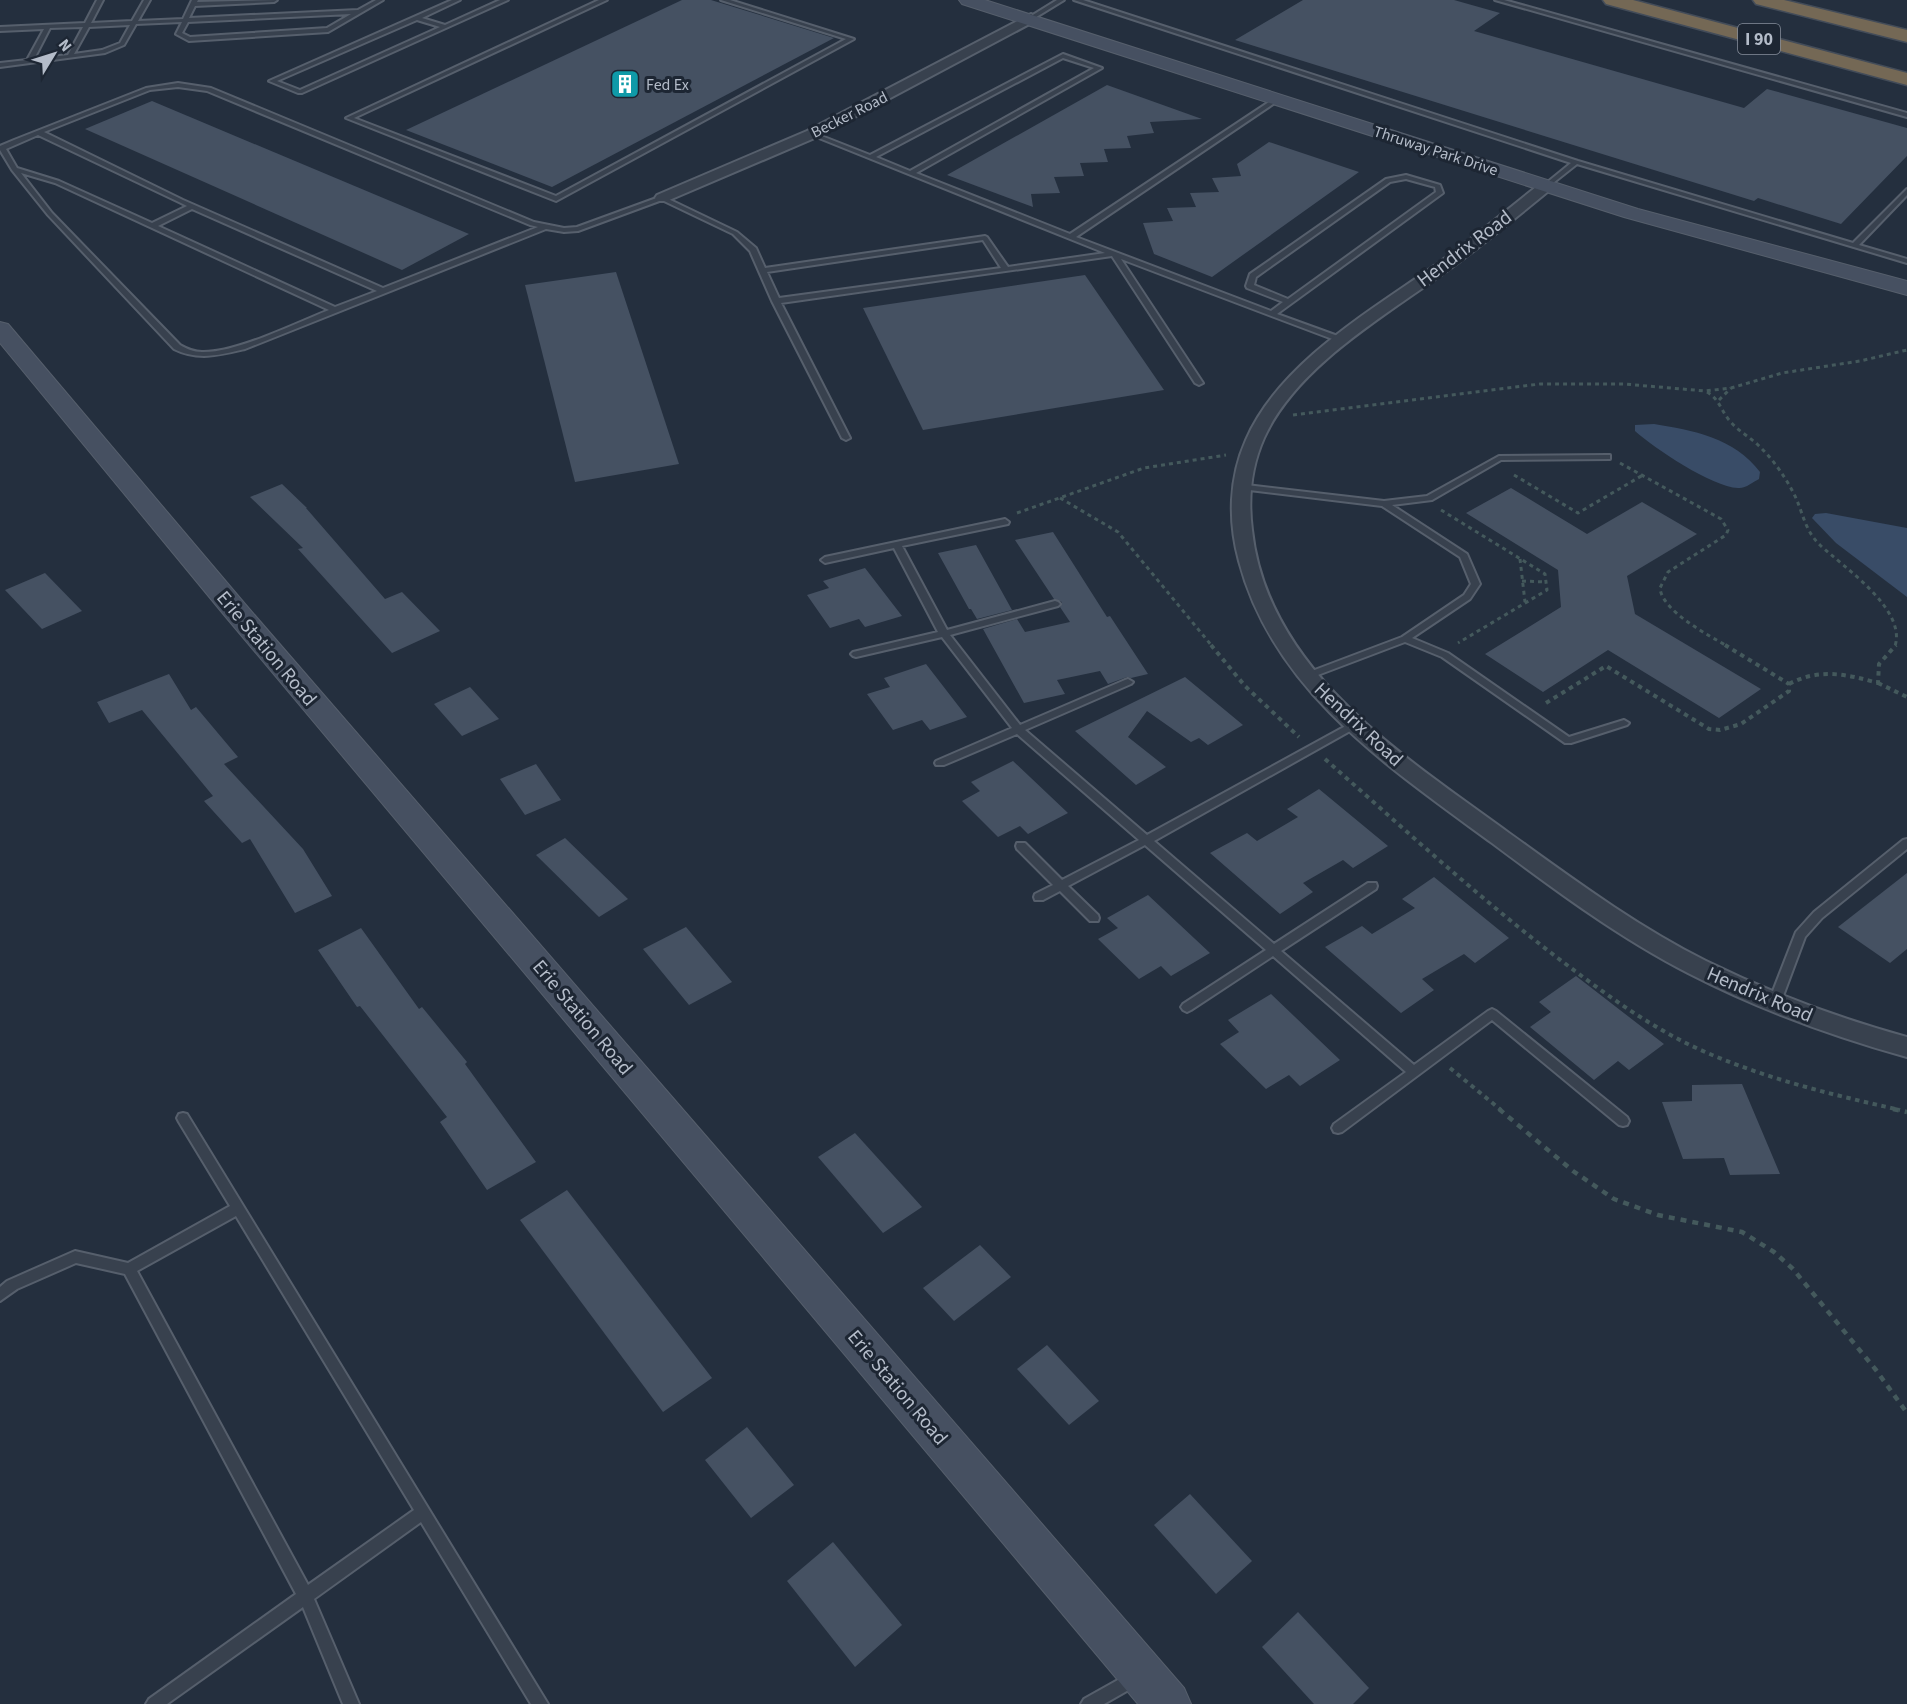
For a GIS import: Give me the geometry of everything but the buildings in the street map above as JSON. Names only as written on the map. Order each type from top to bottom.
[{"type":"highway","name":"I 90","points":[[1612,0],[1907,79]]},
{"type":"highway","name":"I 90","points":[[1762,0],[1907,36]]},
{"type":"main road","name":"Thruway Park Drive","points":[[968,0],[1031,18],[1631,213],[1907,288]]},
{"type":"main road","name":"Erie Station Road","points":[[0,329],[228,601],[1168,1704]]},
{"type":"street","name":"Becker Road","points":[[662,198],[812,134],[1031,18]]},
{"type":"street","name":"Hendrix Road","points":[[1546,186],[1343,341],[1290,387],[1269,413],[1248,458],[1241,486],[1244,549],[1253,582],[1269,614],[1307,676],[1356,724],[1396,760],[1624,926],[1695,967],[1774,1004],[1866,1036],[1907,1047]]},
{"type":"lane","points":[[70,57],[100,0]]},
{"type":"lane","points":[[0,65],[103,52],[123,44],[147,0]]},
{"type":"lane","points":[[273,0],[194,2],[180,34],[189,39],[328,30],[380,0]]},
{"type":"lane","points":[[457,0],[272,81],[300,92],[505,0]]},
{"type":"lane","points":[[604,0],[349,118],[556,199],[851,39],[724,0]]},
{"type":"lane","points":[[1031,18],[1061,0]]},
{"type":"lane","points":[[1077,0],[1576,162],[1907,261]]},
{"type":"lane","points":[[1498,0],[1907,115]]},
{"type":"lane","points":[[0,29],[359,12]]},
{"type":"lane","points":[[417,18],[445,27]]},
{"type":"lane","points":[[29,62],[48,27]]},
{"type":"lane","points":[[871,157],[1064,56],[1099,68],[912,173]]},
{"type":"lane","points":[[544,227],[232,350],[207,355],[184,351],[50,214],[14,169],[2,148],[148,89],[189,85],[209,89],[544,227],[578,229],[662,198],[735,233],[753,250],[776,301],[846,438]]},
{"type":"lane","points":[[1071,237],[1277,99]]},
{"type":"lane","points":[[38,132],[192,206],[383,291]]},
{"type":"lane","points":[[812,134],[1114,254],[1343,341]]},
{"type":"lane","points":[[1546,186],[1576,162]]},
{"type":"lane","points":[[14,169],[57,182],[335,310]]},
{"type":"lane","points":[[1272,314],[1289,302],[1440,194],[1438,186],[1406,177],[1388,180],[1253,276],[1250,286],[1289,302]]},
{"type":"lane","points":[[1855,245],[1907,191]]},
{"type":"lane","points":[[152,226],[192,206]]},
{"type":"lane","points":[[762,271],[985,238],[1005,268]]},
{"type":"lane","points":[[776,301],[1114,254]]},
{"type":"lane","points":[[1114,254],[1199,383]]},
{"type":"lane","points":[[1241,486],[1384,504],[1429,498],[1499,459],[1607,457]]},
{"type":"lane","points":[[1307,676],[1405,639],[1467,597],[1476,584],[1464,556],[1384,504]]},
{"type":"lane","points":[[825,560],[1005,522]]},
{"type":"lane","points":[[897,545],[944,634],[1019,730],[1413,1071]]},
{"type":"lane","points":[[856,654],[944,634],[1055,603]]},
{"type":"lane","points":[[1405,639],[1445,655],[1568,741],[1624,723]]},
{"type":"lane","points":[[940,763],[1128,682]]},
{"type":"lane","points":[[1039,897],[1356,724]]},
{"type":"lane","points":[[1774,1004],[1800,935],[1818,915],[1907,843]]},
{"type":"lane","points":[[1021,846],[1094,918]]},
{"type":"lane","points":[[1187,1007],[1372,886]]},
{"type":"lane","points":[[1338,1128],[1492,1014],[1623,1121]]},
{"type":"lane","points":[[183,1118],[540,1704]]},
{"type":"lane","points":[[0,1295],[12,1285],[75,1257],[129,1269],[238,1208]]},
{"type":"lane","points":[[129,1269],[305,1595],[351,1704]]},
{"type":"lane","points":[[154,1704],[423,1512]]},
{"type":"lane","points":[[1089,1704],[1143,1674]]},
{"type":"path","points":[[1269,413],[1292,415],[1540,384],[1624,384],[1705,391],[1731,388],[1782,373],[1860,362],[1907,350]]},
{"type":"path","points":[[1719,400],[1731,388]]},
{"type":"path","points":[[1705,391],[1719,400],[1730,421],[1761,447],[1787,483],[1810,534],[1893,607]]},
{"type":"path","points":[[1005,522],[1012,520],[1009,514],[1144,468],[1221,455],[1248,458]]},
{"type":"path","points":[[1544,704],[1606,666],[1709,729],[1721,731],[1732,729],[1789,691],[1788,684],[1684,619],[1663,598],[1660,590],[1662,580],[1668,572],[1726,535],[1728,530],[1721,519],[1607,457]]},
{"type":"path","points":[[1492,462],[1578,513],[1643,475]]},
{"type":"path","points":[[1060,498],[1118,532],[1245,686],[1283,724],[1451,873],[1530,937],[1592,983],[1664,1031],[1782,1082],[1907,1112]]},
{"type":"path","points":[[1436,506],[1545,574],[1547,590],[1455,645],[1465,652]]},
{"type":"path","points":[[1520,558],[1525,603]]},
{"type":"path","points":[[1522,581],[1546,582]]},
{"type":"path","points":[[1878,683],[1878,663],[1896,645],[1901,632],[1900,623]]},
{"type":"path","points":[[1788,684],[1804,676],[1827,672],[1878,683],[1907,697]]},
{"type":"path","points":[[1435,1056],[1573,1171],[1614,1198],[1658,1215],[1742,1232],[1774,1252],[1793,1269],[1876,1370],[1907,1413]]},
{"type":"water","points":[[1654,424],[1698,433],[1725,443],[1750,460],[1760,472],[1759,479],[1738,488],[1727,486],[1699,474],[1655,447],[1635,431],[1635,425]]},
{"type":"water","points":[[1826,513],[1907,528],[1907,597],[1836,543],[1812,518],[1815,514]]},
{"type":"place","name":"Fed Ex","points":[[625,84]]}]
